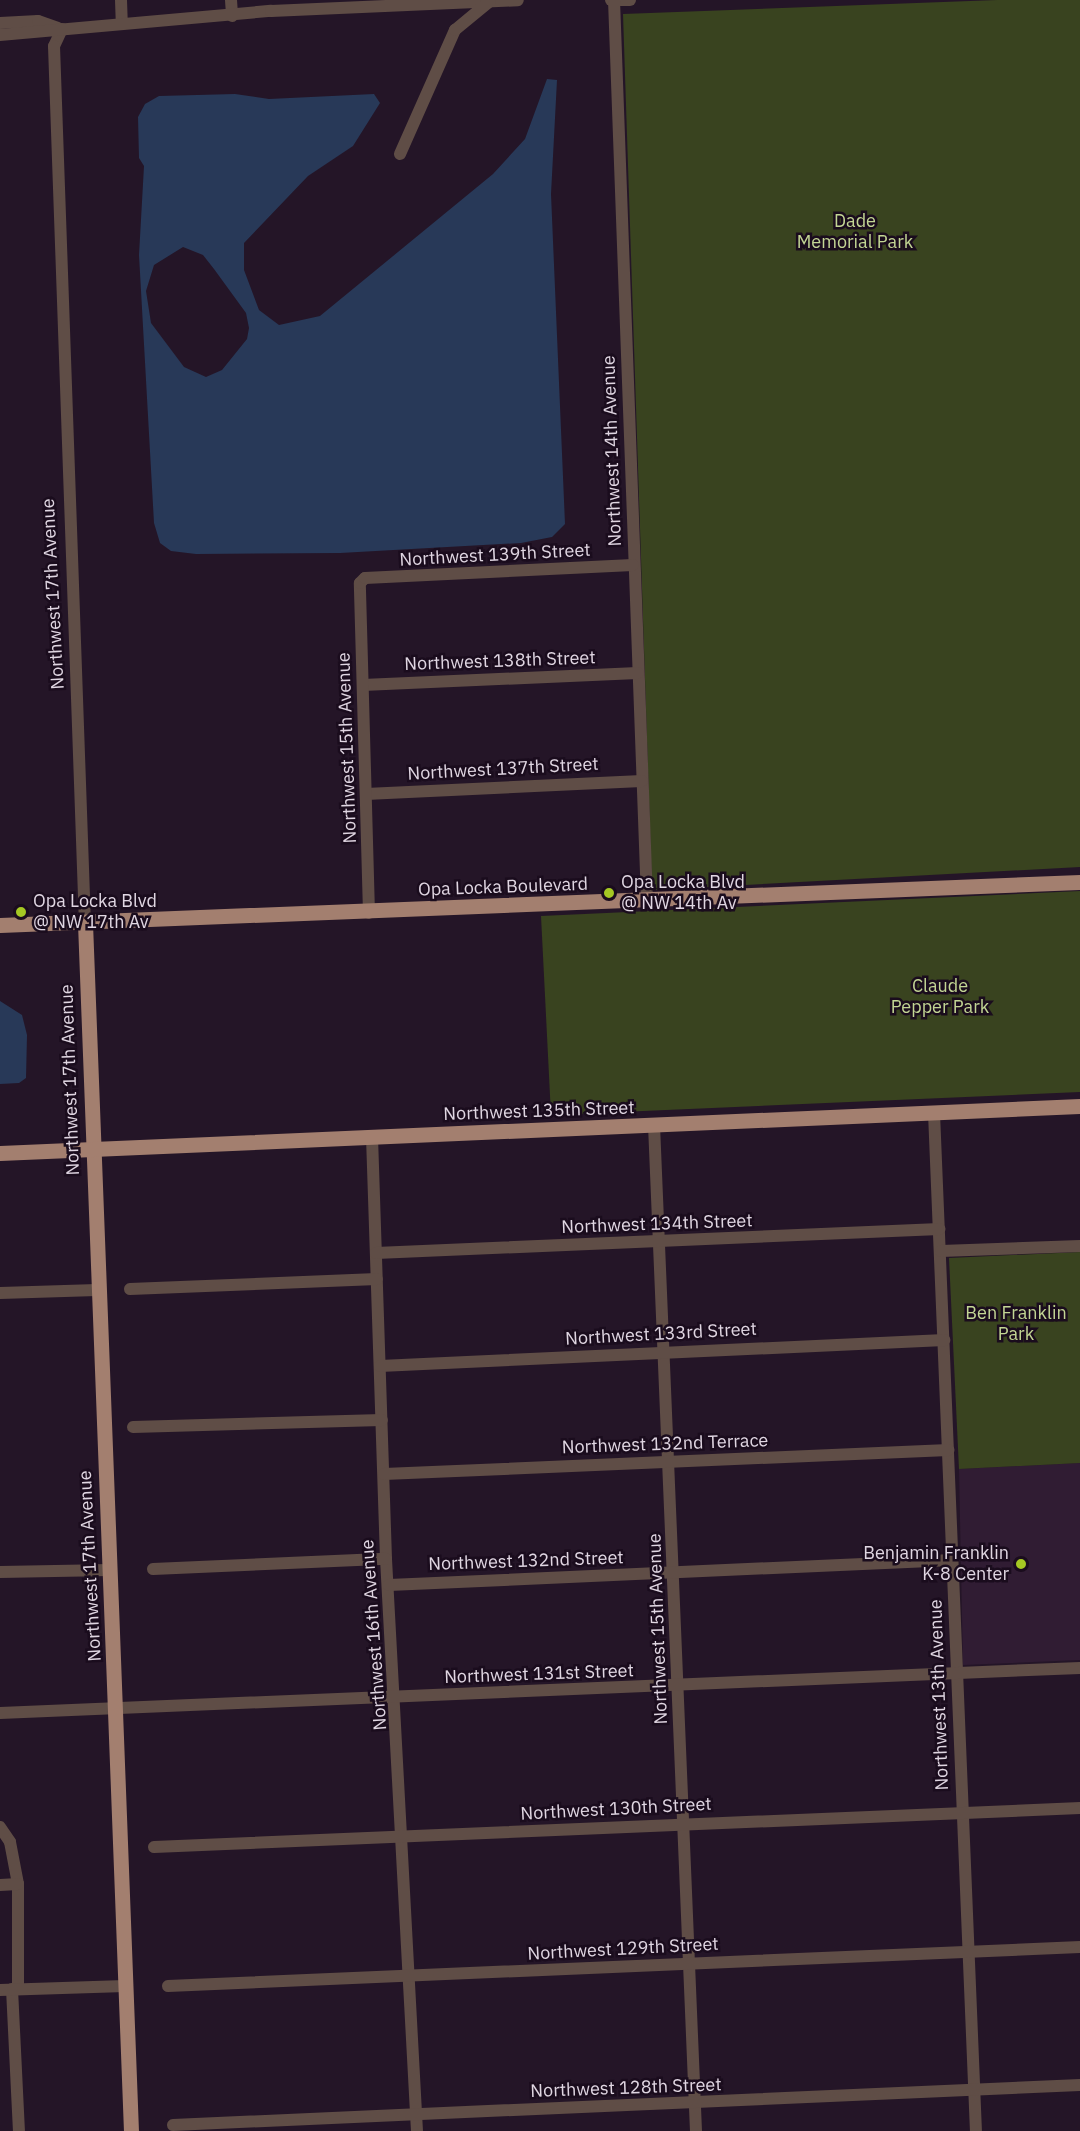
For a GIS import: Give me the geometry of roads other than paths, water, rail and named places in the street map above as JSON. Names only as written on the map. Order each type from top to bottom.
[{"type":"main road","name":"Opa Locka Boulevard","points":[[0,925],[369,913],[1080,882]]},
{"type":"main road","name":"Northwest 17th Avenue","points":[[84,923],[131,2131]]},
{"type":"main road","name":"Northwest 135th Street","points":[[0,1153],[1080,1106]]},
{"type":"street","points":[[121,0],[122,22]]},
{"type":"street","points":[[231,0],[232,16]]},
{"type":"street","points":[[400,154],[455,30],[490,0]]},
{"type":"street","points":[[0,35],[122,22],[232,16],[274,6],[518,0]]},
{"type":"street","points":[[613,0],[630,0]]},
{"type":"street","name":"Northwest 14th Avenue","points":[[613,0],[646,901]]},
{"type":"street","points":[[0,23],[39,21],[62,29]]},
{"type":"street","name":"Northwest 17th Avenue","points":[[62,29],[54,46],[84,923]]},
{"type":"street","name":"Northwest 139th Street","points":[[360,583],[365,578],[633,565]]},
{"type":"street","name":"Northwest 15th Avenue","points":[[360,583],[369,913]]},
{"type":"street","name":"Northwest 138th Street","points":[[363,685],[638,674]]},
{"type":"street","name":"Northwest 137th Street","points":[[366,794],[642,781]]},
{"type":"street","name":"Northwest 13th Avenue","points":[[934,1113],[966,1952],[976,2131]]},
{"type":"street","name":"Northwest 15th Avenue","points":[[654,1125],[696,2131]]},
{"type":"street","name":"Northwest 16th Avenue","points":[[372,1137],[386,1559],[404,1837],[417,2131]]},
{"type":"street","name":"Northwest 134th Street","points":[[376,1253],[939,1229]]},
{"type":"street","points":[[941,1251],[1080,1246]]},
{"type":"street","points":[[130,1289],[377,1279]]},
{"type":"street","points":[[0,1293],[97,1290]]},
{"type":"street","name":"Northwest 133rd Street","points":[[380,1366],[944,1340]]},
{"type":"street","points":[[133,1427],[382,1420]]},
{"type":"street","name":"Northwest 132nd Terrace","points":[[384,1474],[948,1450]]},
{"type":"street","points":[[153,1569],[386,1559]]},
{"type":"street","name":"Northwest 132nd Street","points":[[388,1585],[952,1560]]},
{"type":"street","points":[[0,1572],[110,1570]]},
{"type":"street","name":"Northwest 131st Street","points":[[0,1713],[116,1710],[1080,1668]]},
{"type":"street","name":"Northwest 130th Street","points":[[154,1847],[1080,1808]]},
{"type":"street","points":[[0,1827],[10,1842],[18,1884],[10,1989],[19,2131]]},
{"type":"street","points":[[0,1885],[18,1884]]},
{"type":"street","name":"Northwest 129th Street","points":[[168,1986],[1080,1947]]},
{"type":"street","points":[[10,1989],[125,1986]]},
{"type":"street","name":"Northwest 128th Street","points":[[173,2125],[696,2104],[974,2088],[1080,2085]]},
{"type":"water","points":[[547,79],[557,80],[551,194],[565,524],[552,537],[521,543],[340,553],[196,554],[171,551],[160,543],[154,523],[139,255],[144,166],[139,158],[138,117],[145,104],[159,96],[235,94],[269,99],[374,94],[380,103],[353,146],[308,176],[244,243],[244,270],[259,310],[279,325],[320,316],[493,174],[525,139]],"holes":[[[183,247],[203,255],[246,313],[249,328],[247,339],[222,370],[206,377],[184,367],[151,323],[146,291],[154,265]]]},
{"type":"water","points":[[0,1001],[22,1015],[27,1035],[26,1078],[19,1083],[0,1084]]},
{"type":"place","name":"Opa Locka Blvd @ NW 14th Av","points":[[609,893]]},
{"type":"place","name":"Opa Locka Blvd @ NW 17th Av","points":[[21,912]]},
{"type":"place","name":"Benjamin Franklin K-8 Center","points":[[1021,1564]]},
{"type":"park label","name":"Dade Memorial Park","points":[[855,232]]},
{"type":"park label","name":"Claude Pepper Park","points":[[940,997]]},
{"type":"park label","name":"Ben Franklin Park","points":[[1016,1324]]}]
